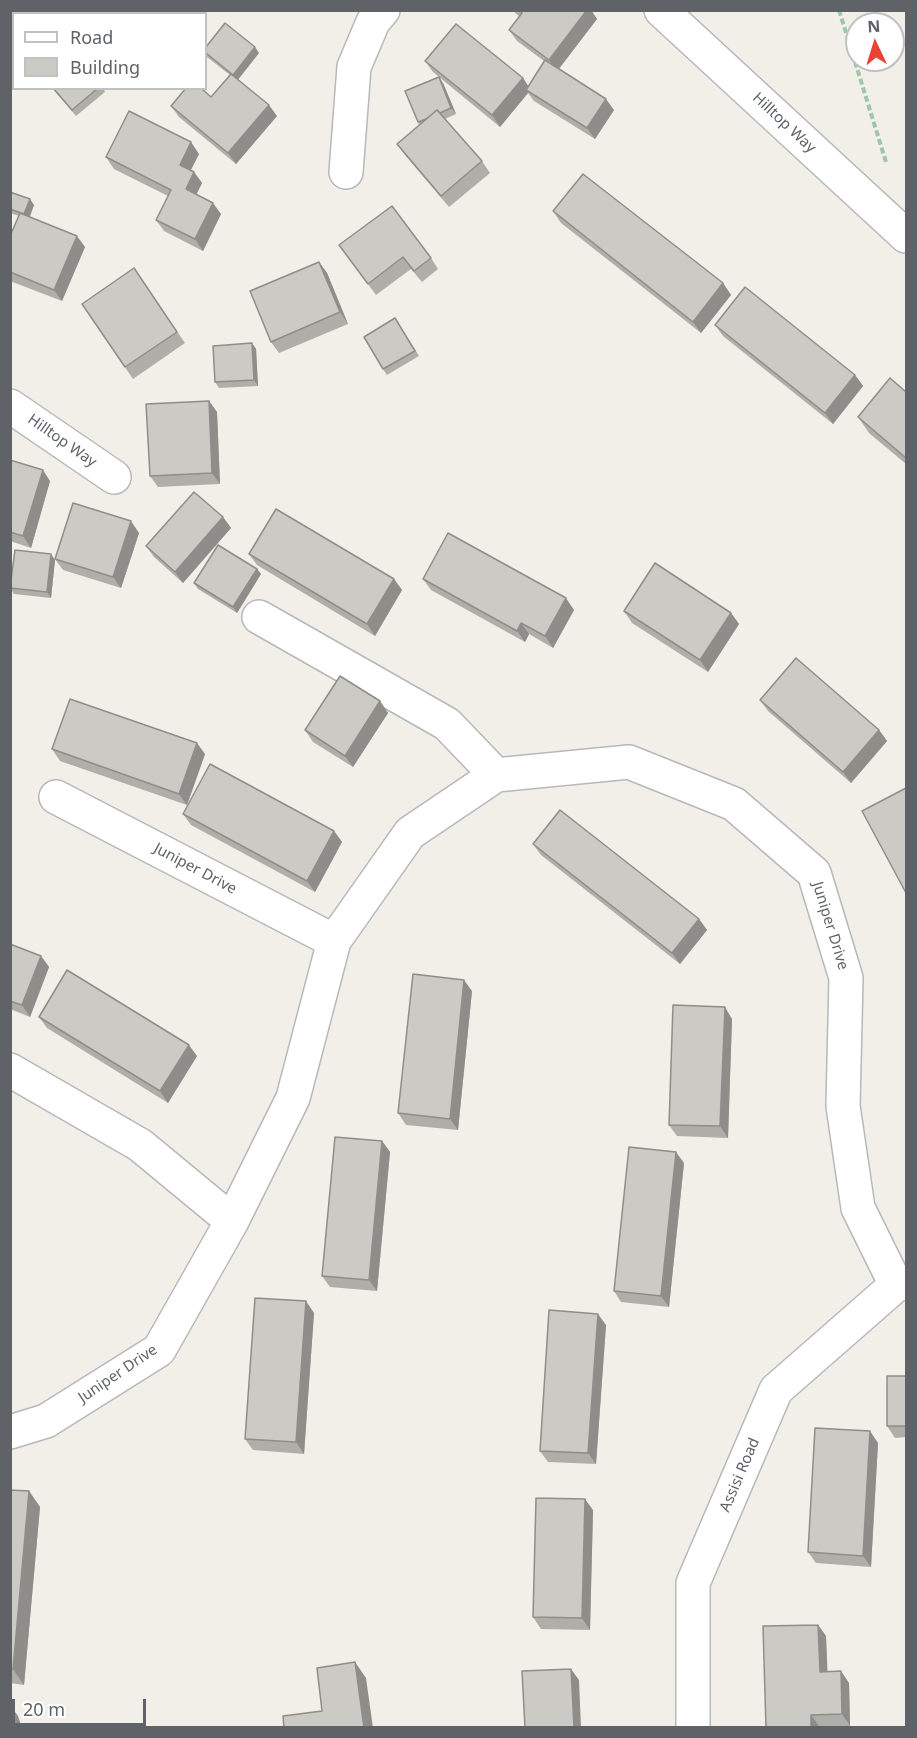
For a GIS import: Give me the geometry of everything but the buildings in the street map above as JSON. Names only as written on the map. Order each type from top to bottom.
[{"type":"street","points":[[346,172],[354,67],[373,22],[383,10]]},
{"type":"street","name":"Hilltop Way","points":[[661,10],[906,236]]},
{"type":"street","name":"Hilltop Way","points":[[10,406],[114,477]]},
{"type":"street","points":[[259,617],[447,724],[496,775]]},
{"type":"street","name":"Juniper Drive","points":[[10,1432],[46,1421],[159,1350],[232,1221],[293,1098],[334,941],[410,833],[496,775],[629,762],[734,804],[814,873],[846,978],[843,1106],[858,1208],[901,1284]]},
{"type":"street","name":"Juniper Drive","points":[[56,797],[334,941]]},
{"type":"street","points":[[10,1070],[140,1145],[232,1221]]},
{"type":"street","name":"Assisi Road","points":[[693,1728],[693,1583],[776,1390],[901,1284]]},
{"type":"path","points":[[839,10],[886,164]]}]
